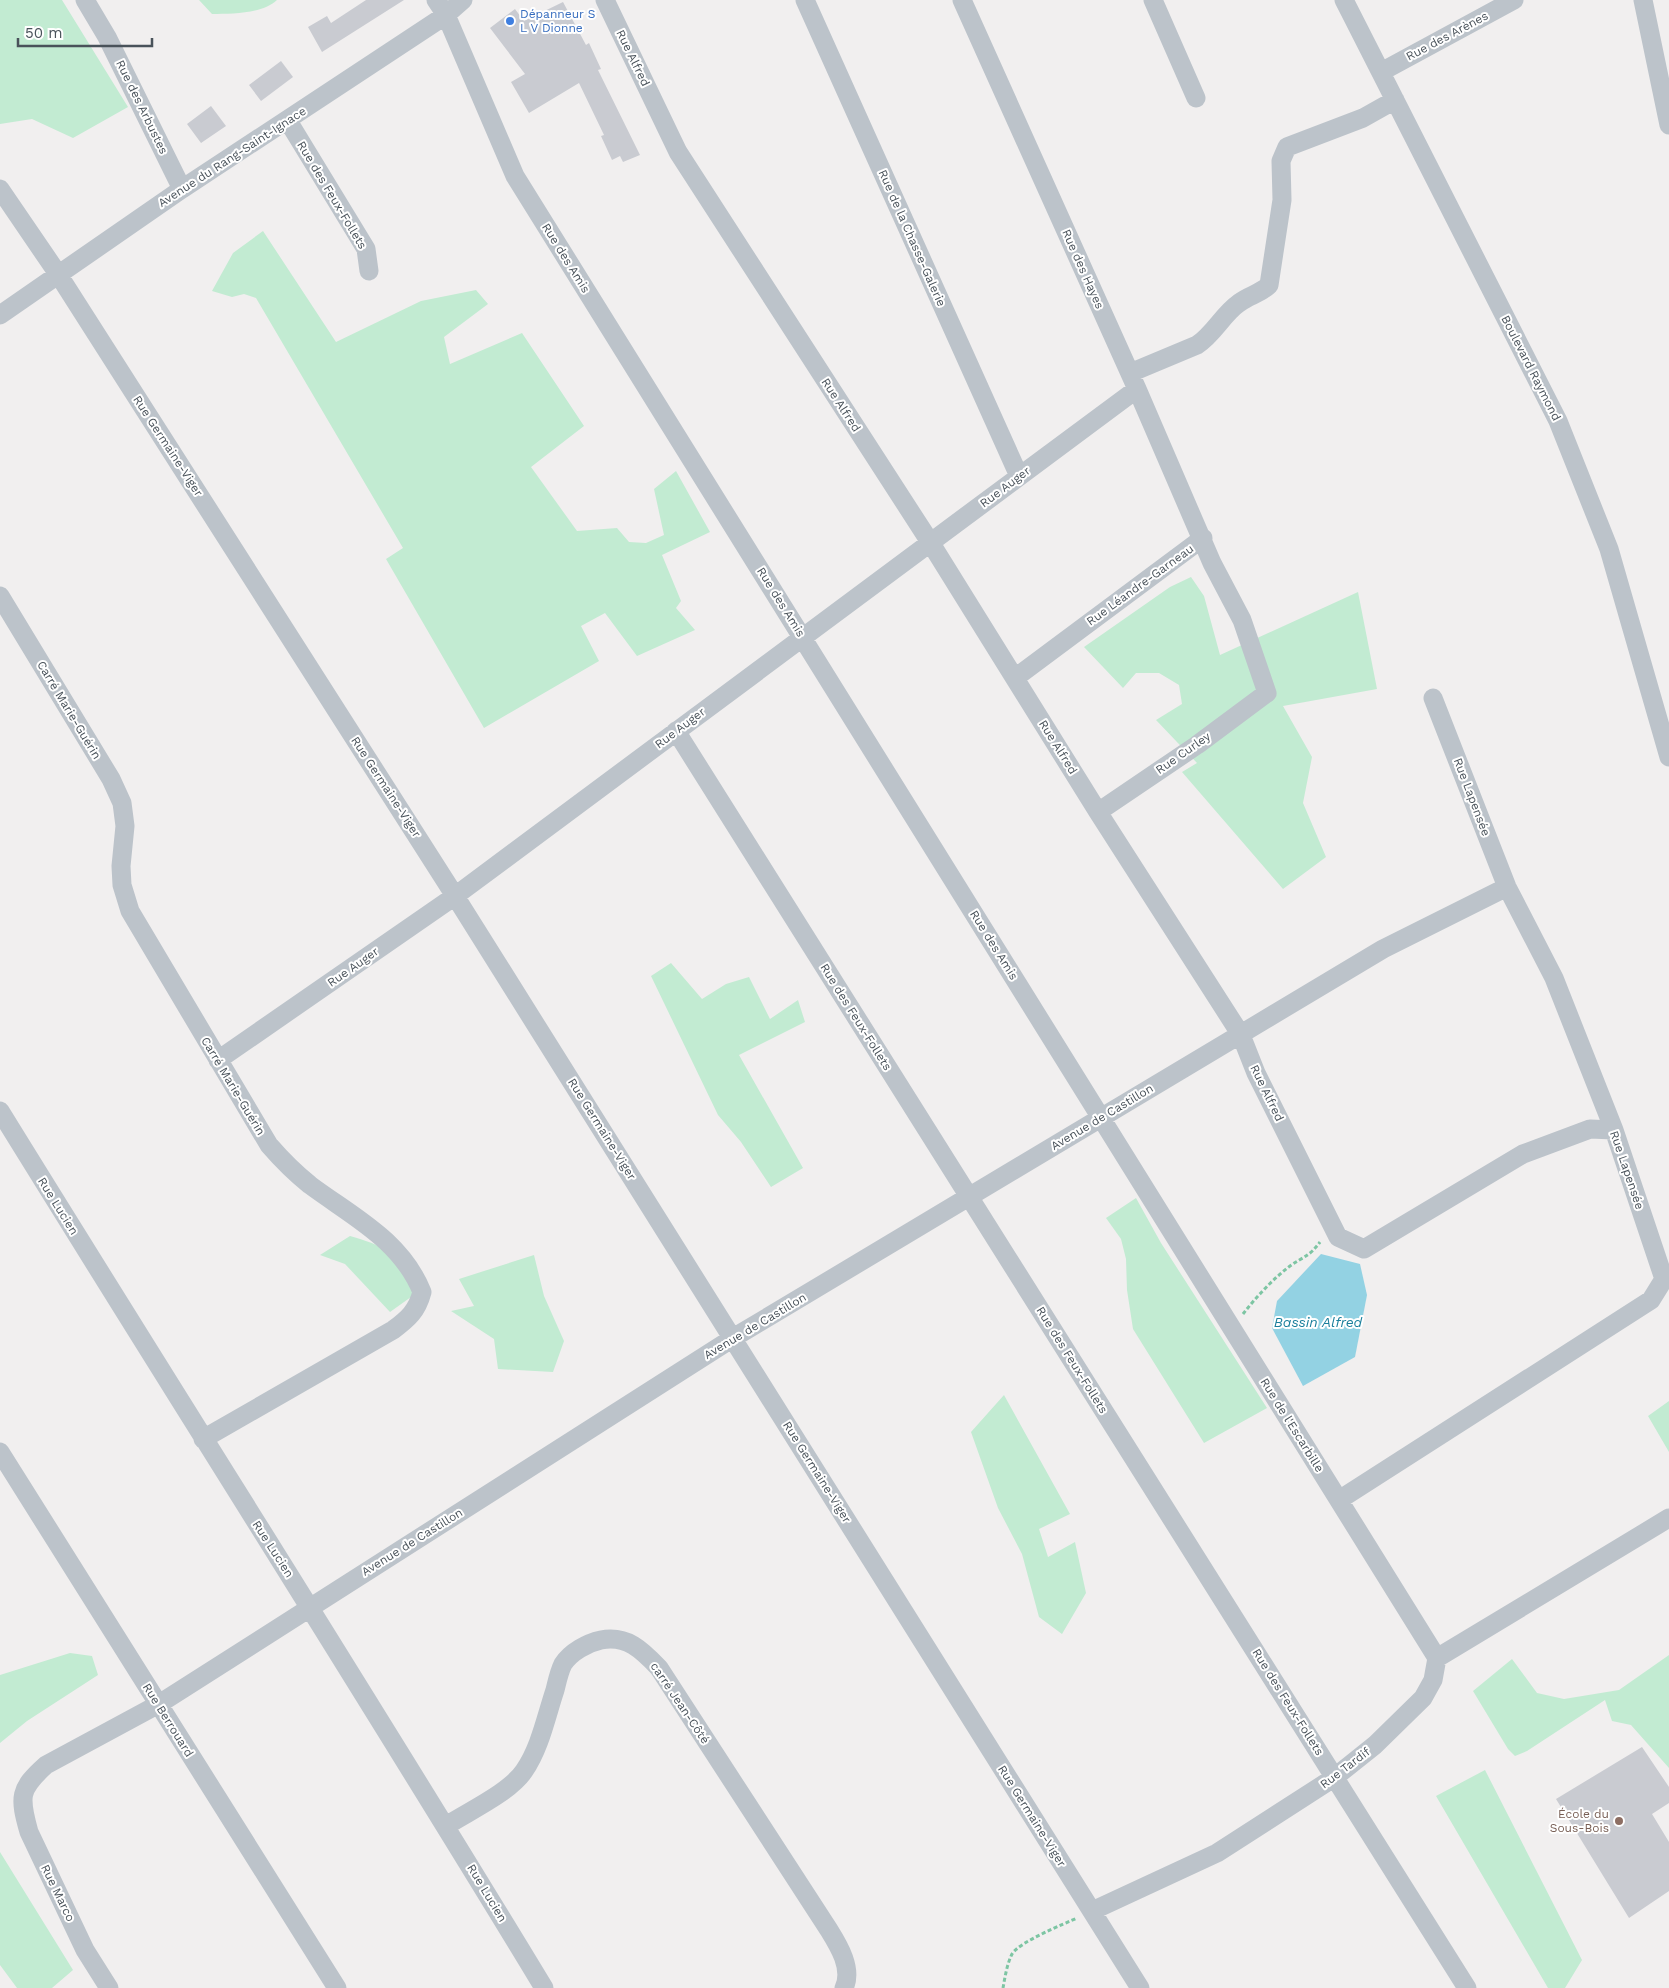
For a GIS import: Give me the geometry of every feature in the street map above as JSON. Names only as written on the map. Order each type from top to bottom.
[{"type":"street","name":"Rue des Arbustes","points":[[85,0],[107,37],[182,189]]},
{"type":"street","name":"Avenue du Rang-Saint-Ignace","points":[[0,315],[182,189],[288,121],[441,7],[464,0]]},
{"type":"street","name":"Rue Alfred","points":[[605,0],[678,152],[930,542],[1098,812],[1240,1035],[1256,1073],[1338,1237]]},
{"type":"street","name":"Rue de la Chasse-Galerie","points":[[806,0],[1019,476]]},
{"type":"street","name":"Rue des Hayes","points":[[962,0],[1203,538]]},
{"type":"street","points":[[1153,0],[1196,98]]},
{"type":"street","name":"Boulevard Raymond","points":[[1344,0],[1558,421],[1609,549],[1669,757]]},
{"type":"street","name":"Rue des Arènes","points":[[1381,72],[1514,0]]},
{"type":"street","points":[[1643,0],[1669,125]]},
{"type":"street","name":"Rue des Amis","points":[[441,7],[516,176],[1147,1192]]},
{"type":"street","name":"Rue Auger","points":[[218,1060],[455,896],[1019,476],[1133,381],[1206,339],[1239,303],[1262,292],[1268,285],[1282,200],[1280,162],[1288,147],[1363,118],[1395,100]]},
{"type":"street","name":"Rue des Feux-Follets","points":[[288,121],[366,249],[368,271]]},
{"type":"street","name":"Rue Germaine-Viger","points":[[0,189],[58,274],[455,896],[1140,1988]]},
{"type":"street","name":"Rue Léandre-Garneau","points":[[1015,678],[1203,538],[1212,563],[1242,620],[1267,692]]},
{"type":"street","name":"Carré Marie-Guérin","points":[[0,596],[111,778],[122,804],[125,826],[121,866],[122,885],[130,911],[269,1145],[289,1167],[310,1185],[373,1229],[392,1245],[408,1265],[422,1292],[418,1306],[408,1319],[393,1330],[202,1439]]},
{"type":"street","name":"Rue Curley","points":[[1098,812],[1197,745],[1267,692]]},
{"type":"street","name":"Rue Lapensée","points":[[1340,1500],[1651,1300],[1664,1279],[1614,1130],[1554,978],[1507,887],[1433,698]]},
{"type":"street","name":"Rue des Feux-Follets","points":[[676,731],[1468,1988]]},
{"type":"street","name":"Avenue de Castillon","points":[[22,1792],[31,1778],[46,1765],[159,1704],[733,1338],[1382,949],[1507,887]]},
{"type":"street","name":"Rue Lucien","points":[[0,1111],[202,1439],[310,1607],[446,1826],[544,1988]]},
{"type":"street","points":[[1338,1237],[1364,1249],[1523,1154],[1590,1129],[1614,1130]]},
{"type":"street","name":"Rue de l'Escarbille","points":[[1147,1192],[1437,1658]]},
{"type":"street","name":"Rue Berrouard","points":[[1,1457],[337,1988]]},
{"type":"street","points":[[1437,1658],[1669,1518]]},
{"type":"street","name":"carré Jean-Côté","points":[[446,1826],[507,1788],[523,1773],[533,1756],[563,1665],[574,1652],[592,1642],[607,1639],[626,1640],[641,1649],[659,1668],[829,1930],[842,1951],[846,1968],[844,1988]]},
{"type":"street","name":"Rue Tardif","points":[[1092,1911],[1216,1853],[1335,1777],[1375,1745],[1423,1698],[1433,1680],[1437,1658]]},
{"type":"street","name":"Rue Marco","points":[[22,1792],[24,1814],[29,1832],[86,1950],[108,1988]]},
{"type":"path","points":[[1232,1328],[1253,1301],[1291,1266],[1310,1255],[1324,1237],[1338,1237]]},
{"type":"path","points":[[1003,1988],[1006,1970],[1013,1952],[1038,1936],[1092,1911]]},
{"type":"green space","points":[[0,0],[62,0],[128,107],[73,138],[32,119],[0,124]]},
{"type":"green space","points":[[199,0],[277,0],[271,5],[255,11],[212,14]]},
{"type":"green space","points":[[263,231],[336,342],[421,301],[476,290],[488,304],[444,337],[450,364],[522,333],[584,426],[531,467],[577,531],[617,528],[629,542],[646,543],[664,535],[654,489],[676,471],[710,532],[662,555],[681,601],[676,608],[695,630],[637,656],[605,613],[581,626],[599,661],[484,728],[386,559],[403,548],[256,298],[244,294],[232,297],[212,291],[233,253]]},
{"type":"green space","points":[[1191,577],[1204,596],[1220,655],[1358,592],[1377,689],[1283,706],[1312,757],[1303,803],[1326,857],[1283,889],[1182,772],[1197,763],[1156,720],[1182,704],[1179,685],[1159,673],[1136,673],[1123,688],[1084,647],[1170,587]]},
{"type":"green space","points":[[671,963],[702,999],[726,984],[749,977],[770,1019],[798,1000],[805,1022],[739,1055],[803,1168],[771,1187],[741,1142],[718,1115],[651,976]]},
{"type":"green space","points":[[1136,1198],[1161,1243],[1267,1408],[1204,1443],[1133,1329],[1127,1290],[1126,1259],[1121,1239],[1106,1218]]},
{"type":"green space","points":[[350,1236],[365,1240],[392,1255],[418,1292],[390,1312],[345,1264],[320,1255]]},
{"type":"green space","points":[[534,1255],[544,1296],[564,1341],[553,1372],[498,1369],[494,1339],[451,1311],[474,1306],[459,1279]]},
{"type":"green space","points":[[1004,1395],[1070,1514],[1039,1529],[1048,1557],[1075,1542],[1086,1593],[1062,1634],[1039,1617],[1022,1554],[998,1508],[971,1432]]},
{"type":"green space","points":[[1669,1401],[1669,1452],[1648,1416]]},
{"type":"green space","points":[[70,1653],[92,1656],[98,1675],[27,1721],[0,1743],[0,1675]]},
{"type":"green space","points":[[1669,1655],[1669,1768],[1631,1725],[1612,1721],[1605,1700],[1527,1751],[1515,1756],[1508,1749],[1473,1691],[1512,1659],[1537,1693],[1564,1699],[1619,1690]]},
{"type":"green space","points":[[1485,1770],[1582,1960],[1565,1988],[1548,1988],[1436,1796]]},
{"type":"green space","points":[[0,1852],[73,1970],[52,1988],[17,1988],[0,1965]]},
{"type":"water","name":"Bassin Alfred","points":[[1321,1254],[1360,1264],[1367,1295],[1355,1357],[1303,1386],[1272,1328],[1277,1301]]},
{"type":"building","points":[[366,0],[404,0],[322,52],[308,27],[327,16],[331,23]]},
{"type":"building","points":[[563,2],[586,45],[589,43],[601,69],[598,70],[640,155],[623,162],[620,156],[612,160],[601,136],[604,135],[579,83],[529,113],[511,82],[525,74],[490,28],[515,9],[524,21]]},
{"type":"building","points":[[281,61],[293,77],[261,101],[249,85]]},
{"type":"building","points":[[211,106],[226,126],[201,143],[187,124]]},
{"type":"building","points":[[1642,1747],[1669,1787],[1669,1803],[1652,1814],[1669,1842],[1669,1891],[1629,1918],[1556,1799]]},
{"type":"place","name":"Dépanneur S L V Dionne","points":[[510,21]]},
{"type":"place","name":"École du Sous-Bois","points":[[1619,1821]]}]
